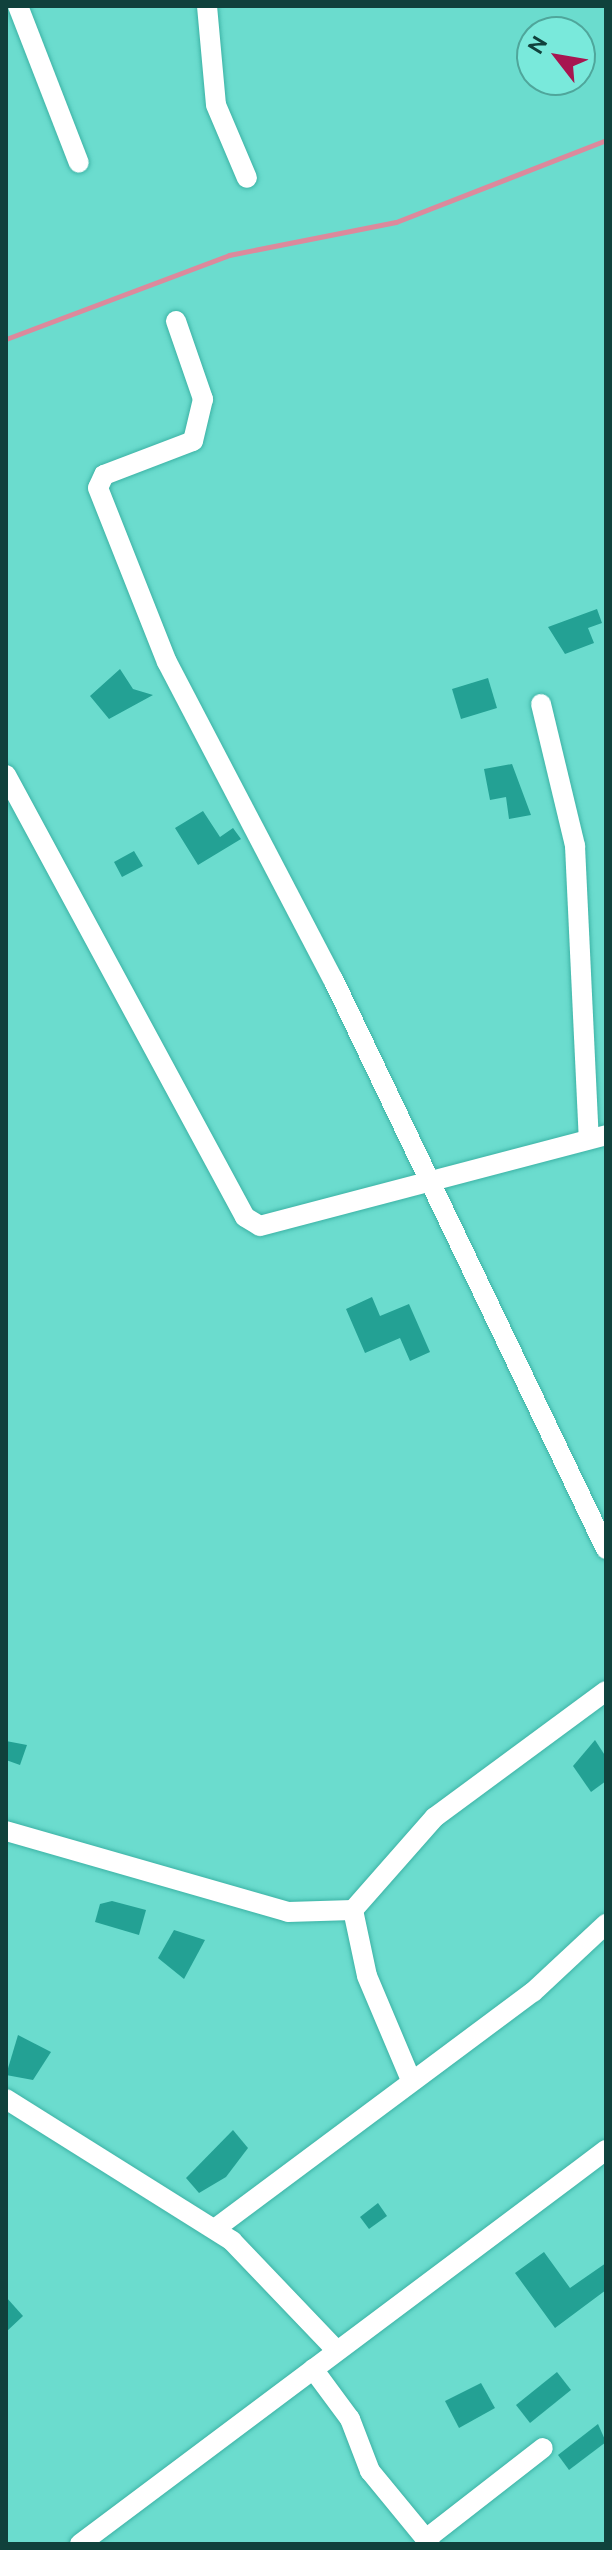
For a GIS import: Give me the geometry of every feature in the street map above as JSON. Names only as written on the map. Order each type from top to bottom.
[{"type":"street","points":[[18,6],[79,163]]},
{"type":"street","points":[[207,6],[216,105],[247,178]]},
{"type":"street","points":[[176,321],[203,399],[193,441],[104,475],[98,488],[167,662],[429,1180],[606,1549]]},
{"type":"street","points":[[6,775],[245,1217],[275,1226],[429,1180],[598,1136],[575,846],[541,704]]},
{"type":"street","points":[[353,1910],[435,1817],[606,1691]]},
{"type":"street","points":[[6,1831],[257,1905],[353,1910]]},
{"type":"street","points":[[353,1910],[367,1976],[411,2080]]},
{"type":"street","points":[[216,2228],[533,1992],[606,1924]]},
{"type":"street","points":[[6,2099],[216,2228],[337,2351]]},
{"type":"street","points":[[80,2544],[606,2150]]},
{"type":"street","points":[[313,2369],[350,2419],[370,2471],[428,2542],[543,2448]]},
{"type":"building","points":[[597,609],[602,623],[588,628],[594,643],[565,654],[548,627]]},
{"type":"building","points":[[120,669],[133,689],[153,695],[109,719],[90,696]]},
{"type":"building","points":[[488,678],[497,708],[461,719],[452,689]]},
{"type":"building","points":[[512,764],[531,815],[509,819],[506,797],[490,800],[484,769]]},
{"type":"building","points":[[203,811],[220,837],[233,828],[241,839],[198,865],[175,828]]},
{"type":"building","points":[[134,851],[143,866],[122,877],[114,862]]},
{"type":"building","points":[[372,1297],[380,1316],[409,1304],[430,1352],[410,1361],[400,1338],[365,1353],[346,1309]]},
{"type":"building","points":[[595,1740],[606,1757],[606,1781],[591,1792],[573,1766]]},
{"type":"building","points":[[6,1741],[27,1745],[20,1765],[6,1760]]},
{"type":"building","points":[[112,1901],[146,1910],[139,1935],[95,1922],[100,1904]]},
{"type":"building","points":[[174,1930],[205,1940],[184,1979],[158,1958]]},
{"type":"building","points":[[18,2035],[51,2052],[33,2080],[6,2075]]},
{"type":"building","points":[[233,2130],[248,2148],[226,2177],[199,2193],[186,2178]]},
{"type":"building","points":[[378,2203],[387,2216],[369,2229],[360,2217]]},
{"type":"building","points":[[544,2252],[570,2288],[606,2263],[606,2290],[555,2328],[515,2273]]},
{"type":"building","points":[[6,2297],[23,2316],[6,2332]]},
{"type":"building","points":[[557,2372],[571,2390],[530,2423],[516,2405]]},
{"type":"building","points":[[481,2383],[495,2408],[459,2428],[445,2401]]},
{"type":"building","points":[[598,2424],[606,2442],[569,2470],[558,2455]]},
{"type":"waterway","points":[[6,339],[229,255],[396,222],[606,140]]}]
